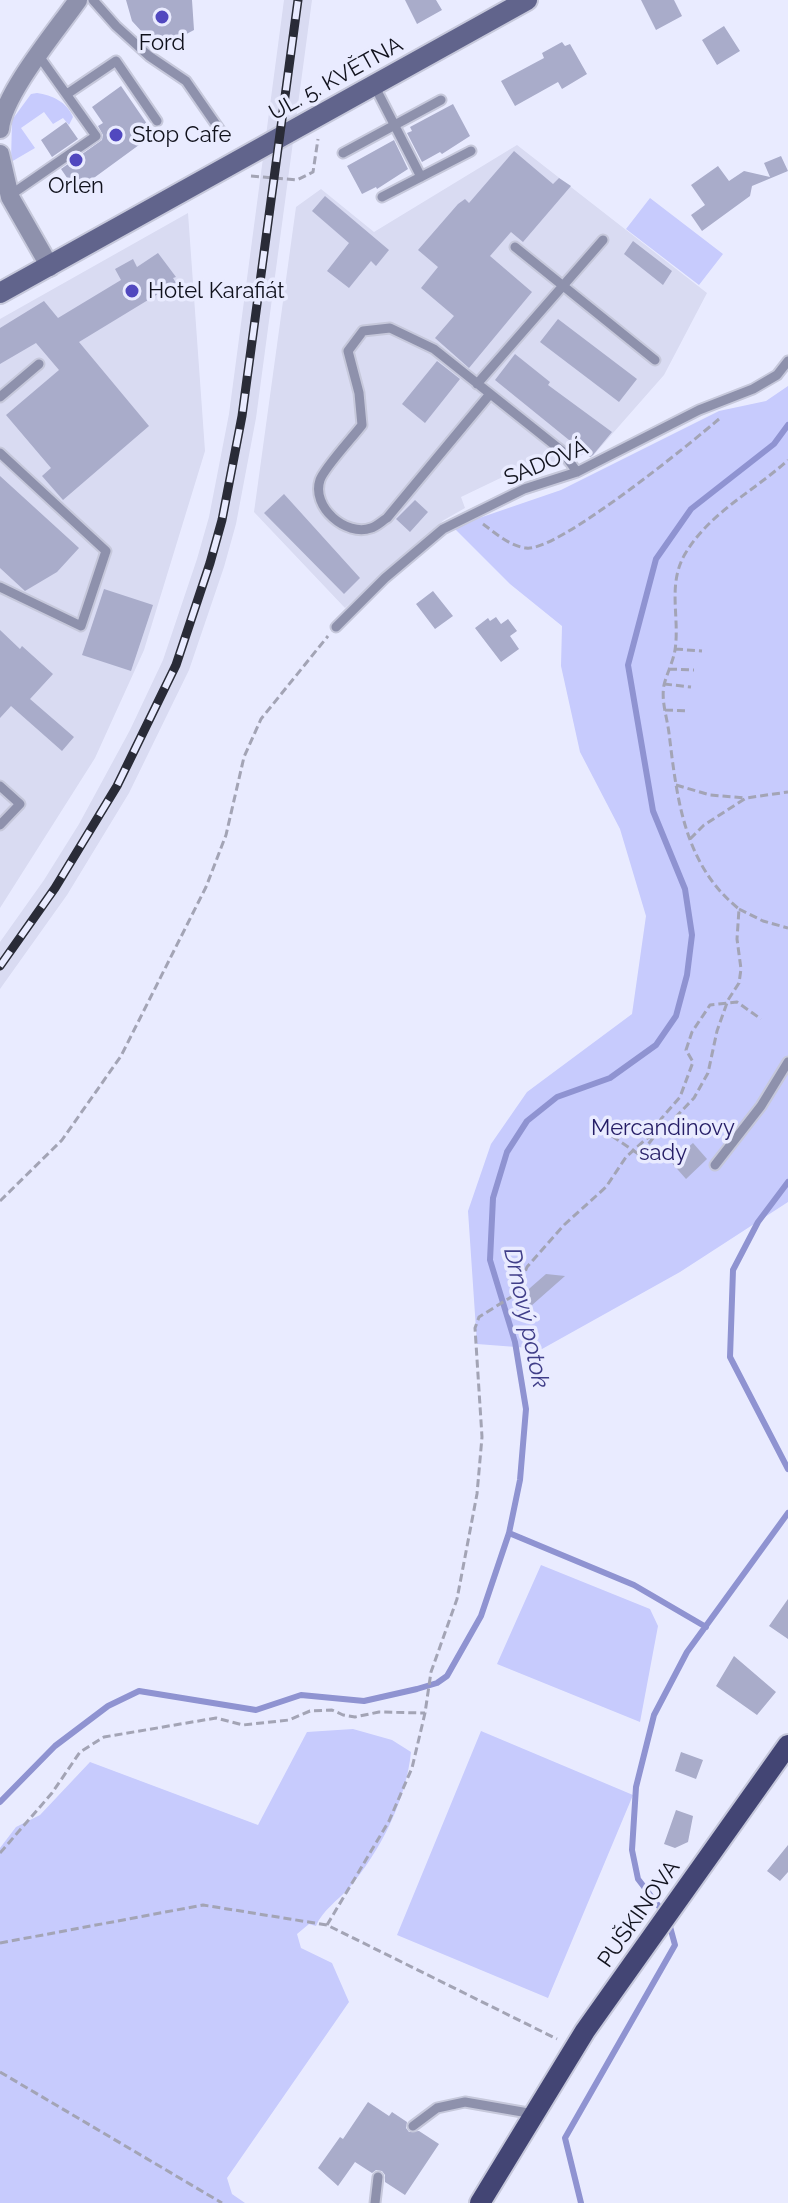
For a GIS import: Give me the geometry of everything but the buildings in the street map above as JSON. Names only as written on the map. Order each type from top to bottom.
[{"type":"main road","name":"PUŠKINOVA","points":[[480,2203],[575,2048],[788,1745]]},
{"type":"street","points":[[0,129],[1,120],[39,56],[78,0]]},
{"type":"street","name":"UL. 5. KVĚTNA","points":[[0,293],[527,0]]},
{"type":"street","points":[[0,154],[5,194],[50,267]]},
{"type":"lane","points":[[93,0],[149,56],[186,81],[222,133]]},
{"type":"lane","points":[[5,194],[96,136],[39,56]]},
{"type":"lane","points":[[67,94],[116,61],[130,90],[157,121]]},
{"type":"lane","points":[[374,85],[421,177]]},
{"type":"lane","points":[[343,153],[441,100]]},
{"type":"lane","points":[[85,121],[97,113]]},
{"type":"lane","points":[[382,197],[471,151]]},
{"type":"lane","points":[[477,384],[603,240]]},
{"type":"lane","points":[[515,247],[655,360]]},
{"type":"lane","points":[[490,394],[387,518],[369,529],[350,528],[330,517],[320,499],[320,480],[362,425],[359,393],[348,351],[363,331],[390,328],[434,349],[562,451],[577,472]]},
{"type":"lane","name":"SADOVÁ","points":[[336,627],[385,578],[443,529],[524,489],[577,472],[699,410],[753,389],[777,375],[788,361]]},
{"type":"lane","points":[[0,397],[39,364]]},
{"type":"lane","points":[[0,453],[106,551],[81,626],[0,587]]},
{"type":"lane","points":[[0,786],[20,804],[0,825]]},
{"type":"lane","points":[[715,1165],[761,1106],[788,1062]]},
{"type":"lane","points":[[413,2126],[437,2108],[465,2102],[534,2114]]},
{"type":"lane","points":[[375,2203],[378,2177]]},
{"type":"path","points":[[471,516],[507,541],[526,549],[542,546],[604,507],[719,418]]},
{"type":"path","points":[[788,460],[727,506],[702,530],[683,557],[674,596],[675,649],[664,684],[675,784],[690,839],[706,872],[720,893],[739,909],[763,921],[788,928]]},
{"type":"path","points":[[0,1201],[62,1140],[121,1056],[206,887],[226,835],[244,757],[261,719],[336,627]]},
{"type":"path","points":[[675,649],[702,651]]},
{"type":"path","points":[[669,669],[694,670]]},
{"type":"path","points":[[664,684],[691,687]]},
{"type":"path","points":[[665,710],[689,711]]},
{"type":"path","points":[[675,784],[710,795],[746,798],[788,792]]},
{"type":"path","points":[[690,839],[704,825],[746,798]]},
{"type":"path","points":[[327,1925],[389,1821],[412,1768],[431,1672],[457,1599],[477,1494],[482,1437],[475,1328],[481,1313],[516,1294],[527,1267],[564,1225],[606,1187],[626,1157],[669,1124],[694,1098],[708,1073],[717,1031],[728,1000],[739,983],[739,909]]},
{"type":"path","points":[[612,1136],[640,1155],[653,1138],[661,1119],[680,1097],[687,1082],[693,1062],[686,1050],[692,1032],[710,1005],[737,1002],[761,1019]]},
{"type":"path","points":[[0,1853],[52,1793],[80,1752],[104,1737],[216,1718],[243,1725],[289,1720],[310,1711],[332,1710],[355,1717],[379,1712],[425,1713]]},
{"type":"path","points":[[0,1943],[203,1905],[327,1925],[575,2048]]},
{"type":"path","points":[[0,2072],[222,2203]]},
{"type":"shaded area","points":[[284,0],[312,0],[256,418],[236,524],[224,567],[189,670],[129,793],[67,895],[0,989],[0,942],[79,824],[130,730],[163,660],[197,559],[209,517],[229,414]]},
{"type":"shaded area","points":[[517,145],[707,293],[664,375],[591,458],[585,453],[565,467],[536,461],[461,497],[465,508],[444,520],[345,608],[254,512],[296,207],[321,189],[374,232]]},
{"type":"shaded area","points":[[188,213],[205,451],[144,650],[95,758],[0,908],[0,319]]},
{"type":"green space","points":[[31,94],[58,100],[73,117],[69,125],[63,118],[53,124],[44,112],[21,128],[35,148],[11,162],[12,120]]},
{"type":"green space","points":[[650,198],[723,254],[699,285],[626,229]]},
{"type":"green space","name":"Mercandinovy sady","points":[[788,386],[788,1202],[680,1272],[542,1349],[477,1344],[468,1211],[491,1144],[527,1092],[632,1014],[646,916],[620,829],[580,752],[561,666],[562,626],[510,584],[453,527],[561,490],[719,411],[766,401]]},
{"type":"green space","points":[[541,1565],[650,1609],[658,1626],[640,1722],[497,1664]]},
{"type":"green space","points":[[353,1729],[392,1740],[411,1752],[404,1789],[381,1842],[349,1888],[322,1915],[316,1926],[309,1924],[297,1934],[301,1948],[332,1963],[349,2002],[227,2178],[232,2194],[245,2203],[0,2203],[0,1848],[16,1827],[40,1815],[90,1762],[258,1825],[307,1732]]},
{"type":"green space","points":[[481,1731],[633,1795],[548,1998],[397,1935]]},
{"type":"waterway","name":"Drnový potok","points":[[0,1802],[55,1746],[108,1706],[139,1691],[256,1710],[301,1695],[364,1701],[437,1683],[447,1676],[481,1616],[509,1533],[520,1480],[526,1409],[515,1342],[490,1260],[493,1198],[507,1152],[527,1121],[557,1097],[610,1078],[656,1045],[676,1016],[687,975],[692,935],[685,889],[653,811],[628,665],[656,559],[691,509],[774,444],[788,425]]},
{"type":"waterway","points":[[788,1182],[758,1222],[733,1270],[730,1357],[788,1469]]},
{"type":"waterway","points":[[664,1913],[638,1879],[632,1850],[636,1787],[654,1715],[687,1652],[788,1513]]},
{"type":"waterway","points":[[509,1533],[634,1585],[706,1627]]},
{"type":"waterway","points":[[581,2203],[565,2138],[675,1945],[669,1923]]},
{"type":"railway","points":[[0,966],[55,888],[117,786],[176,665],[210,563],[222,520],[242,416],[298,0]]},
{"type":"place","name":"Ford","points":[[162,17]]},
{"type":"place","name":"Stop Cafe","points":[[116,135]]},
{"type":"place","name":"Orlen","points":[[76,160]]},
{"type":"place","name":"Hotel Karafiát","points":[[132,291]]}]
